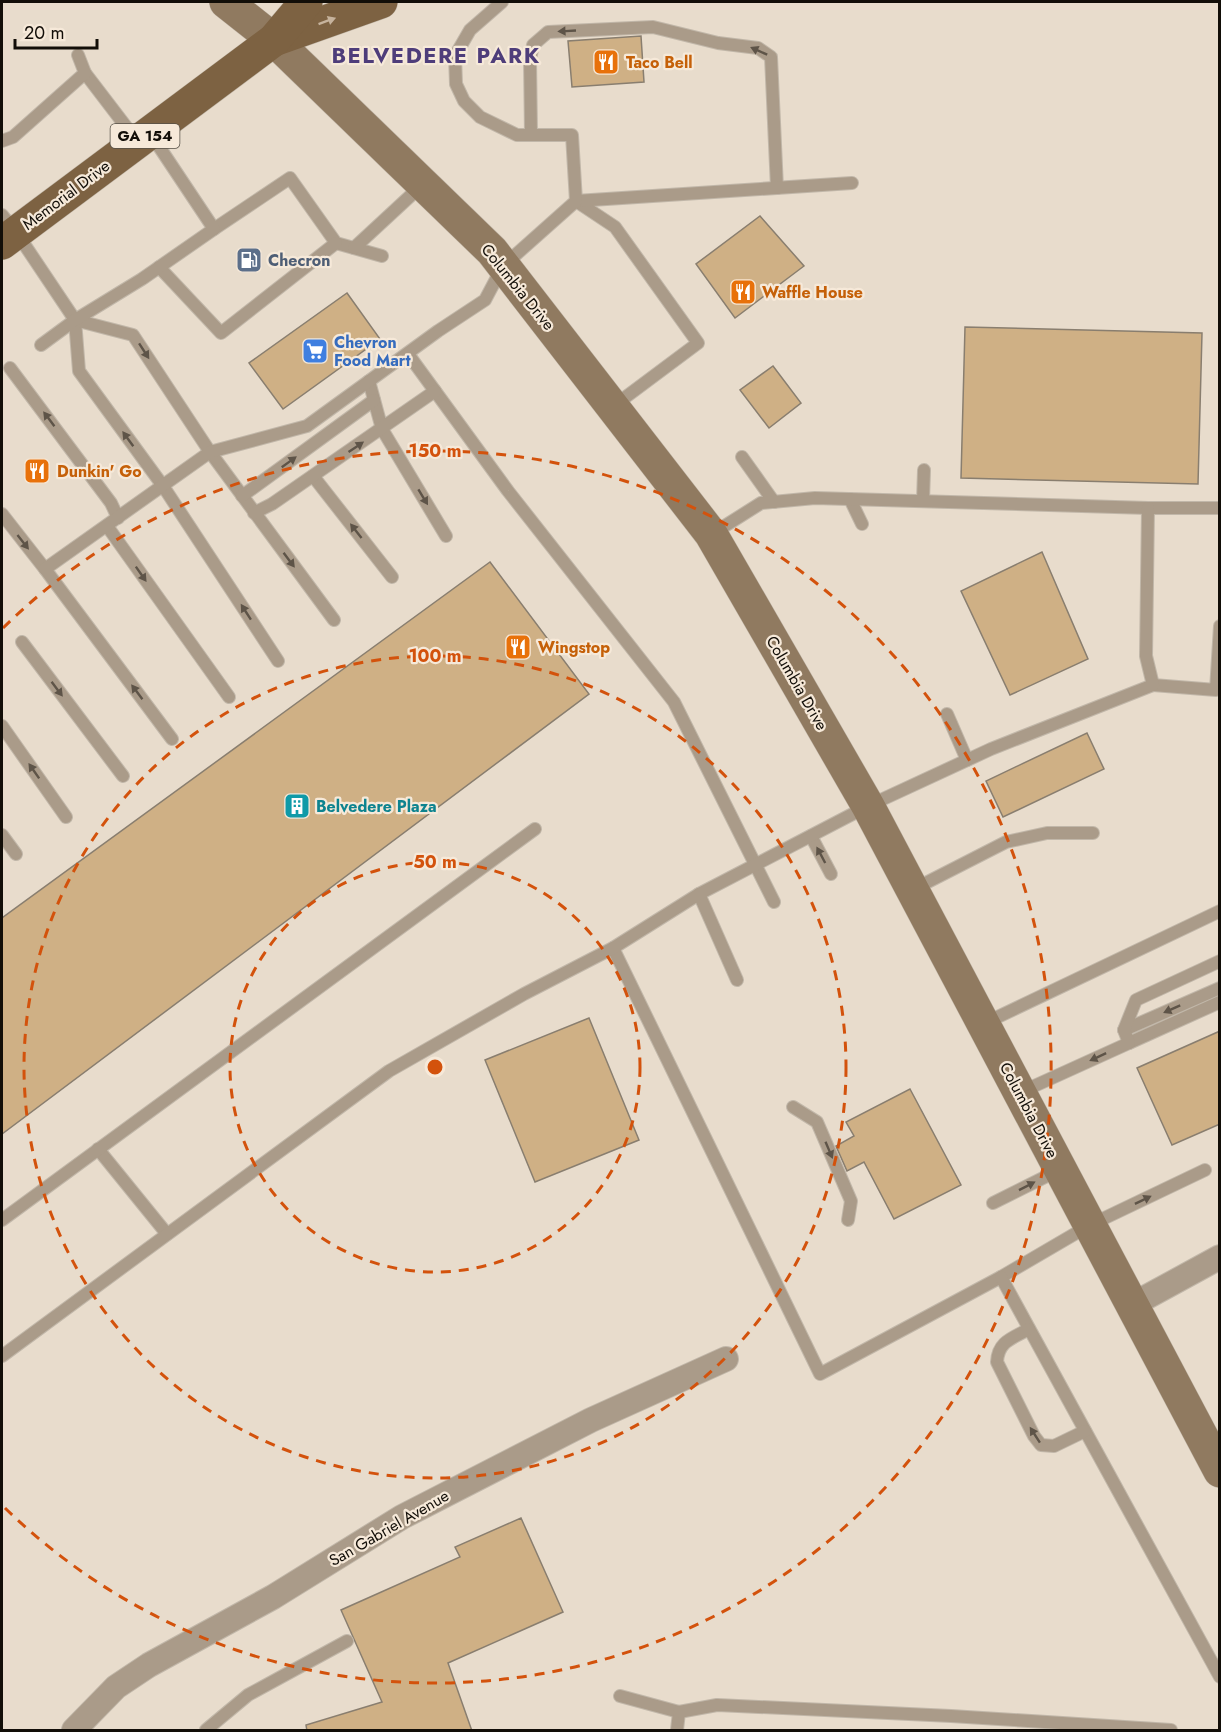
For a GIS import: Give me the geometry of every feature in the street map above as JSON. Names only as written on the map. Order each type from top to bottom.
[{"type":"main road","name":"Columbia Drive","points":[[226,2],[274,40],[492,251],[711,534],[868,806],[1220,1472]]},
{"type":"main road","name":"Memorial Drive","points":[[6,230],[144,137],[274,40],[306,2]]},
{"type":"main road","name":"Memorial Drive","points":[[274,40],[381,2]]},
{"type":"street","points":[[1132,1305],[1220,1257]]},
{"type":"street","name":"San Gabriel Avenue","points":[[74,1731],[116,1688],[149,1665],[273,1597],[402,1518],[591,1420],[726,1359]]},
{"type":"lane","points":[[502,2],[470,30],[455,56],[456,84],[464,102],[480,117],[517,135],[572,135],[576,201]]},
{"type":"lane","points":[[531,135],[530,59],[533,45],[548,32],[653,27],[718,43],[758,48],[771,57],[777,188]]},
{"type":"lane","points":[[78,55],[85,73],[144,137],[214,229]]},
{"type":"lane","points":[[2,141],[14,137],[85,73]]},
{"type":"lane","points":[[41,345],[75,320],[159,267],[290,178],[336,243],[382,256]]},
{"type":"lane","points":[[45,569],[210,452],[307,426],[486,300],[503,266],[576,201],[852,183]]},
{"type":"lane","points":[[354,248],[423,184]]},
{"type":"lane","points":[[576,201],[615,227],[698,344],[613,407]]},
{"type":"lane","points":[[6,230],[75,320],[79,371],[163,486],[278,661]]},
{"type":"lane","points":[[159,267],[221,333],[336,243]]},
{"type":"lane","points":[[75,320],[133,335],[210,452],[334,620]]},
{"type":"lane","points":[[408,354],[508,491],[674,702],[774,902]]},
{"type":"lane","points":[[10,368],[111,502],[118,519]]},
{"type":"lane","points":[[369,381],[382,429],[446,536]]},
{"type":"lane","points":[[254,513],[272,504],[435,391]]},
{"type":"lane","points":[[242,496],[374,400]]},
{"type":"lane","points":[[742,456],[774,502]]},
{"type":"lane","points":[[922,501],[924,470]]},
{"type":"lane","points":[[313,476],[392,577]]},
{"type":"lane","points":[[711,534],[761,503],[815,498],[1220,508]]},
{"type":"lane","points":[[850,499],[862,524]]},
{"type":"lane","points":[[1148,508],[1146,656],[1153,685]]},
{"type":"lane","points":[[2,514],[172,739]]},
{"type":"lane","points":[[108,526],[229,697]]},
{"type":"lane","points":[[2,1356],[389,1071],[524,994],[613,948],[699,894],[868,806],[967,760],[1153,685],[1218,690],[1220,626]]},
{"type":"lane","points":[[22,642],[123,776]]},
{"type":"lane","points":[[946,714],[967,760]]},
{"type":"lane","points":[[2,726],[66,817]]},
{"type":"lane","points":[[2,1220],[535,829]]},
{"type":"lane","points":[[913,890],[1006,842],[1047,833],[1093,833]]},
{"type":"lane","points":[[2,835],[16,854]]},
{"type":"lane","points":[[811,836],[831,874]]},
{"type":"lane","points":[[699,894],[737,980]]},
{"type":"lane","points":[[984,1024],[1220,910]]},
{"type":"lane","points":[[613,948],[820,1374],[1000,1277],[1090,1225],[1205,1170]]},
{"type":"lane","points":[[1129,1043],[1124,1030],[1136,1000],[1220,961]]},
{"type":"lane","points":[[1124,1030],[1220,988]]},
{"type":"lane","points":[[1020,1093],[1220,1002]]},
{"type":"lane","points":[[793,1107],[817,1122],[851,1201],[848,1220]]},
{"type":"lane","points":[[98,1149],[167,1234]]},
{"type":"lane","points":[[993,1203],[1061,1169]]},
{"type":"lane","points":[[1000,1277],[1220,1677]]},
{"type":"lane","points":[[1029,1329],[1004,1343],[998,1352],[997,1362],[1034,1436],[1041,1444],[1054,1446],[1085,1431]]},
{"type":"lane","points":[[206,1731],[248,1695],[347,1641]]},
{"type":"lane","points":[[620,1696],[679,1712],[717,1705],[951,1716],[1171,1731]]},
{"type":"lane","points":[[677,1731],[679,1712]]},
{"type":"building","name":"Taco Bell","points":[[641,36],[644,82],[572,87],[568,41]]},
{"type":"building","name":"Waffle House","points":[[760,216],[804,266],[735,318],[696,264]]},
{"type":"building","name":"Chevron Food Mart","points":[[347,293],[380,339],[283,409],[249,363]]},
{"type":"building","points":[[965,327],[1202,333],[1198,484],[961,478]]},
{"type":"building","points":[[773,366],[801,403],[769,428],[740,390]]},
{"type":"building","points":[[1042,552],[1088,659],[1010,695],[961,591]]},
{"type":"building","name":"Belvedere Plaza","points":[[490,562],[589,694],[2,1134],[2,918]]},
{"type":"building","points":[[1087,733],[1104,769],[1003,817],[986,781]]},
{"type":"building","points":[[589,1018],[639,1140],[535,1182],[485,1060]]},
{"type":"building","points":[[1220,1031],[1220,1124],[1172,1145],[1137,1068]]},
{"type":"building","points":[[910,1089],[961,1185],[894,1219],[864,1162],[847,1171],[836,1146],[854,1136],[846,1122]]},
{"type":"building","points":[[521,1518],[563,1612],[448,1663],[472,1731],[307,1731],[306,1725],[382,1702],[341,1610],[460,1557],[455,1547]]},
{"type":"place","name":"Taco Bell","points":[[606,62]]},
{"type":"place","name":"Checron","points":[[249,260]]},
{"type":"place","name":"Waffle House","points":[[743,292]]},
{"type":"place","name":"Chevron Food Mart","points":[[315,351]]},
{"type":"place","name":"Dunkin' Go","points":[[37,471]]},
{"type":"place","name":"Wingstop","points":[[518,647]]},
{"type":"place","name":"Belvedere Plaza","points":[[297,806]]},
{"type":"district","name":"BELVEDERE PARK","points":[[436,55]]}]
